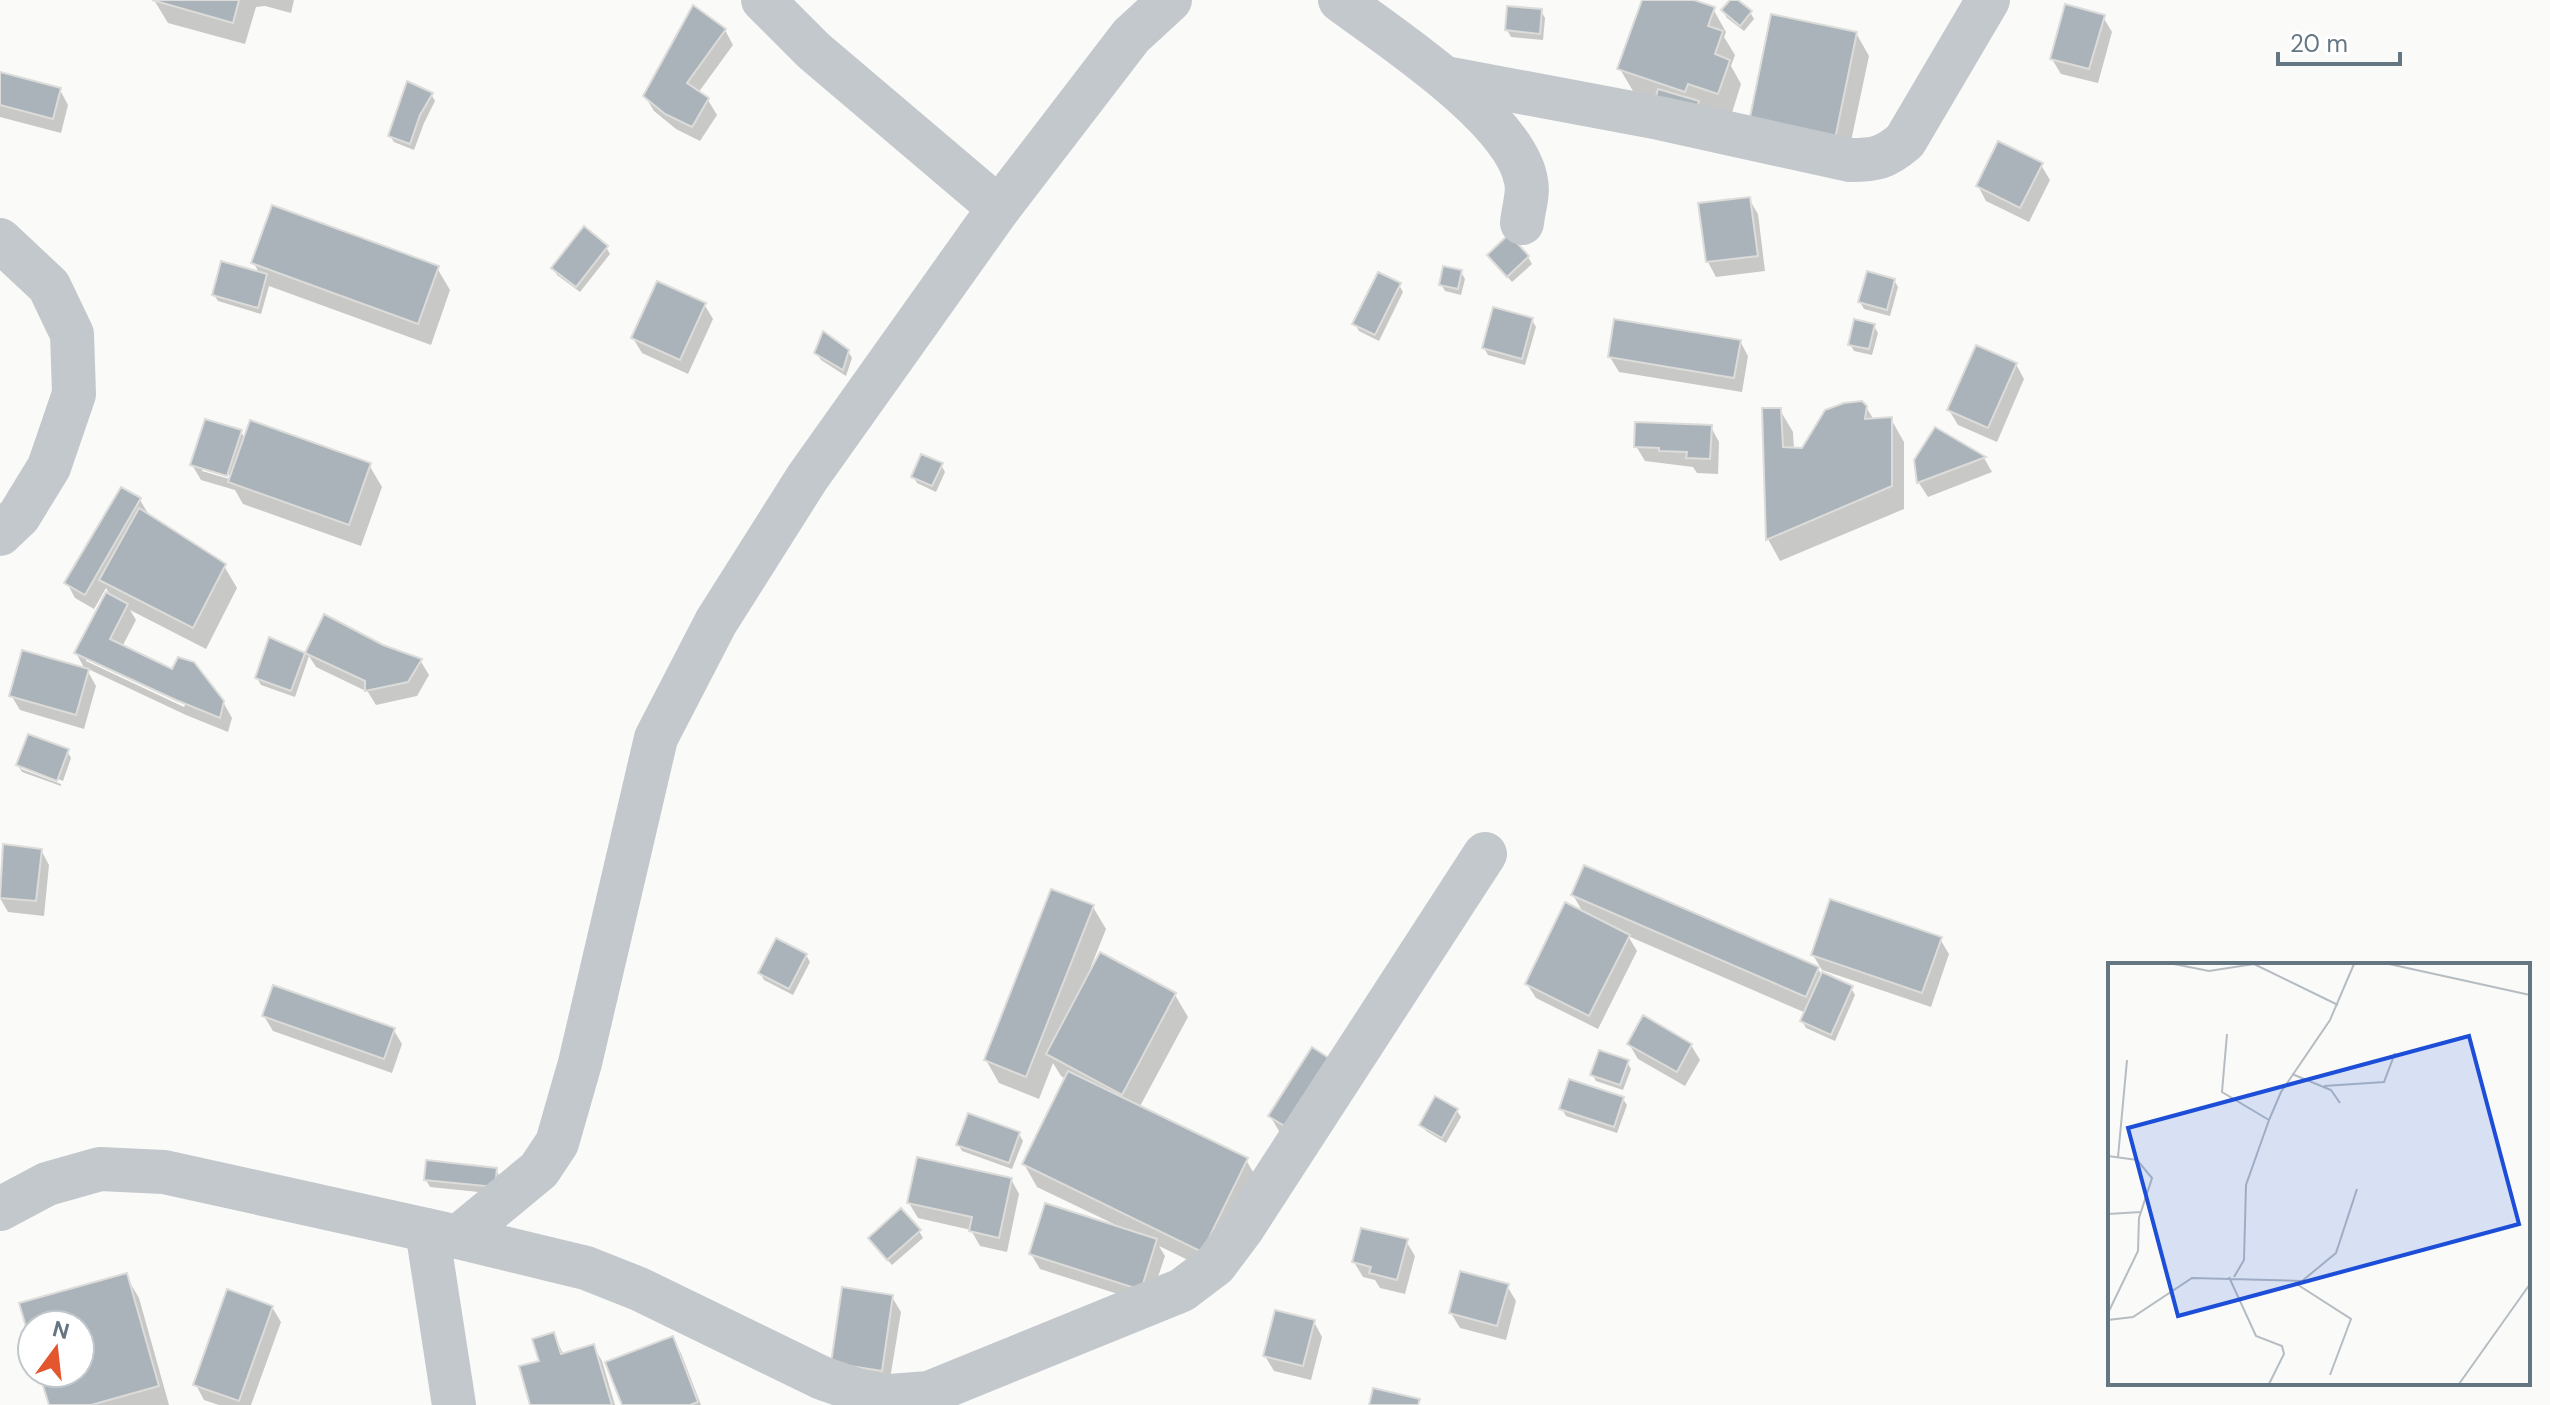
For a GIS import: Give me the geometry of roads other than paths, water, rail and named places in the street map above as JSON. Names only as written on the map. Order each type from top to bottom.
[{"type":"street","points":[[763,0],[814,51],[999,208]]},
{"type":"street","points":[[442,1233],[527,1181],[539,1170],[557,1143],[580,1063],[656,738],[716,622],[807,478],[999,208],[1131,36],[1170,0]]},
{"type":"street","points":[[1340,0],[1446,78],[1488,119],[1520,159],[1527,184],[1522,223]]},
{"type":"street","points":[[1446,78],[1659,118],[1850,160],[1870,160],[1889,155],[1905,141],[1988,0]]},
{"type":"street","points":[[0,240],[49,286],[72,334],[74,394],[49,467],[19,516],[0,534]]},
{"type":"street","points":[[0,1209],[47,1184],[100,1169],[164,1172],[586,1268],[639,1289],[822,1378],[880,1401],[929,1393],[1182,1290],[1215,1265],[1242,1229],[1485,854]]},
{"type":"street","points":[[442,1233],[454,1405]]}]
